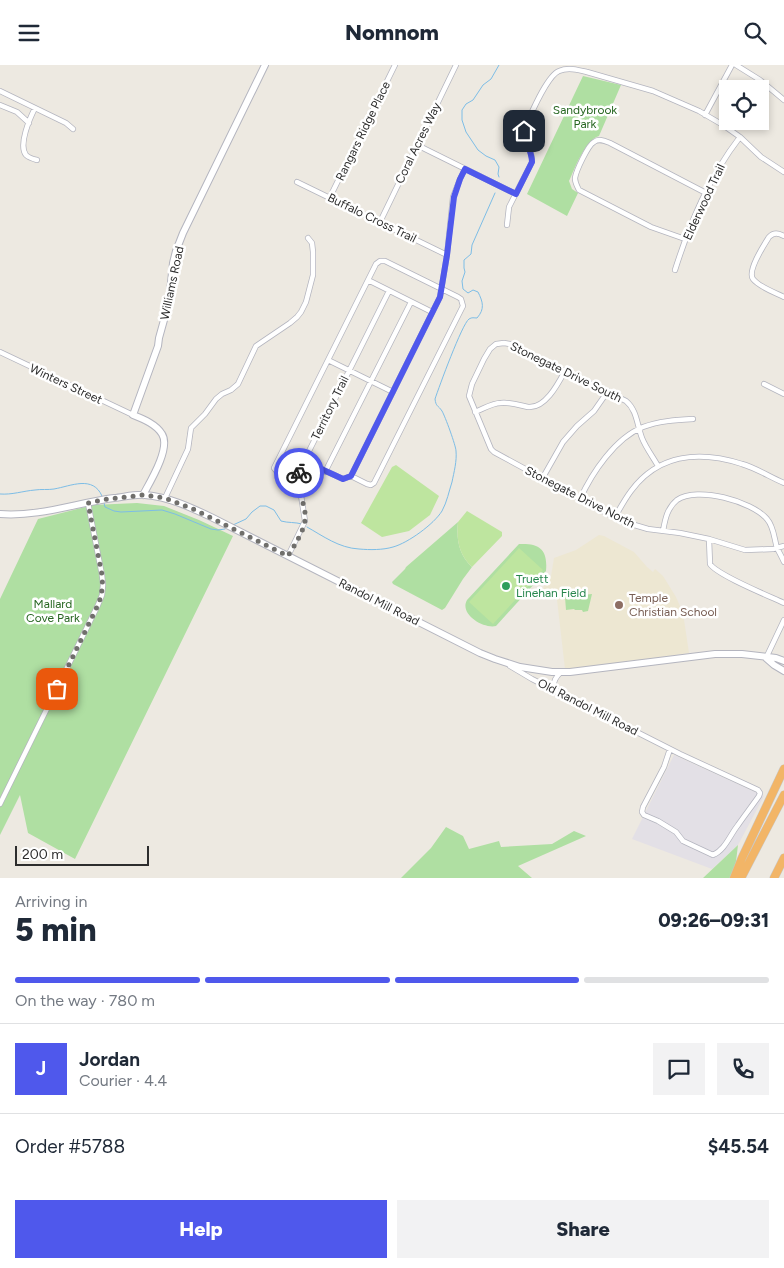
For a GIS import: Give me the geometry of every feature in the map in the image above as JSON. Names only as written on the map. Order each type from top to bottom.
[{"type":"highway","points":[[741,878],[746,860],[784,769]]},
{"type":"highway","points":[[734,878],[784,795]]},
{"type":"highway","points":[[776,874],[784,858]]},
{"type":"main road","name":"Williams Road","points":[[133,415],[158,346],[170,302],[172,272],[176,251],[265,65]]},
{"type":"main road","points":[[133,415],[155,427],[162,434],[165,441],[160,460],[143,495]]},
{"type":"main road","name":"Randol Mill Road","points":[[0,514],[26,514],[108,499],[143,495],[165,498],[193,509],[480,653],[507,663],[534,669],[582,672],[715,654],[742,654],[776,658],[784,661]]},
{"type":"main road","name":"Randol Mill Road","points":[[766,658],[784,671]]},
{"type":"street","name":"Rangars Ridge Place","points":[[330,197],[395,65]]},
{"type":"street","name":"Coral Acres Way","points":[[380,222],[456,65]]},
{"type":"street","points":[[705,115],[732,65]]},
{"type":"street","points":[[736,65],[760,80],[784,100]]},
{"type":"street","points":[[507,225],[509,207],[532,162],[532,156],[525,138],[524,131],[526,125],[545,87],[550,79],[560,70],[577,69],[654,91],[723,125],[740,137],[761,157],[784,172]]},
{"type":"street","points":[[0,91],[66,123],[74,129]]},
{"type":"street","points":[[0,105],[17,112],[29,123]]},
{"type":"street","points":[[35,108],[23,143],[26,154],[30,158],[37,160]]},
{"type":"street","name":"Elderwood Trail","points":[[675,270],[691,224],[706,193],[724,160],[740,137]]},
{"type":"street","points":[[685,239],[652,227],[579,190],[575,178],[582,162],[591,144],[597,140],[603,140],[706,193]]},
{"type":"street","points":[[417,145],[516,194]]},
{"type":"street","points":[[304,461],[343,479],[351,476],[440,297],[454,197],[465,169]]},
{"type":"street","name":"Buffalo Cross Trail","points":[[297,182],[447,255]]},
{"type":"street","points":[[784,236],[777,233],[772,234],[759,254],[751,275],[758,284],[784,297]]},
{"type":"street","points":[[165,498],[188,449],[191,428],[216,399],[238,384],[256,346],[290,323],[301,312],[308,297],[313,275],[312,243],[308,238]]},
{"type":"street","points":[[298,483],[279,474],[274,468],[376,263],[385,261],[458,297],[461,299],[463,306],[374,483],[371,485],[367,484],[351,476]]},
{"type":"street","points":[[368,280],[432,312]]},
{"type":"street","name":"Territory Trail","points":[[288,556],[305,521],[298,476],[389,291]]},
{"type":"street","points":[[326,472],[411,302]]},
{"type":"street","name":"Stonegate Drive South","points":[[494,346],[504,343],[510,344],[618,396],[631,405],[642,439],[658,467]]},
{"type":"street","name":"Stonegate Drive North","points":[[494,346],[484,359],[469,396],[491,449],[494,452],[615,517],[640,527],[708,539],[745,550],[784,546]]},
{"type":"street","name":"Winters Street","points":[[0,352],[133,415]]},
{"type":"street","points":[[328,360],[393,391]]},
{"type":"street","points":[[475,412],[499,403],[530,407],[539,405],[558,385],[565,371]]},
{"type":"street","points":[[764,384],[784,393]]},
{"type":"street","points":[[542,479],[563,442],[594,411],[608,391]]},
{"type":"street","points":[[580,499],[592,475],[604,459],[618,445],[639,429],[668,420],[693,419]]},
{"type":"street","points":[[615,517],[625,500],[647,474],[672,461],[688,457],[715,457],[744,464],[784,483]]},
{"type":"street","points":[[663,531],[667,513],[683,497],[710,494],[724,497],[748,506],[768,519],[784,562]]},
{"type":"street","points":[[0,804],[82,640],[102,595],[102,575],[88,503]]},
{"type":"street","points":[[708,539],[710,564],[712,567],[784,603]]},
{"type":"street","points":[[766,658],[784,619]]},
{"type":"street","name":"Old Randol Mill Road","points":[[507,663],[526,676],[670,749],[758,790],[759,796],[718,853],[713,855],[683,841],[676,832],[644,815],[642,812],[664,767],[670,749]]},
{"type":"street","points":[[558,692],[554,689],[554,682],[561,672]]},
{"type":"shaded area","name":"Temple Christian School","points":[[599,535],[634,552],[653,572],[655,569],[663,576],[683,613],[689,653],[617,664],[565,669],[556,591],[540,593],[551,576],[554,558],[576,550]]},
{"type":"shaded area","points":[[674,755],[764,796],[738,845],[712,869],[632,839]]},
{"type":"green space","name":"Sandybrook Park","points":[[583,76],[621,85],[599,136],[589,143],[585,149],[569,181],[572,189],[578,193],[567,216],[527,194]]},
{"type":"green space","points":[[396,465],[439,496],[430,515],[409,531],[382,537],[361,523],[392,467]]},
{"type":"green space","name":"Mallard Cove Park","points":[[137,503],[164,506],[233,536],[75,859],[28,833],[20,795],[0,835],[0,599],[38,519],[93,505]]},
{"type":"green space","points":[[467,511],[502,532],[502,536],[472,567],[461,552],[458,535],[458,522]]},
{"type":"green space","points":[[458,522],[459,546],[464,557],[472,567],[445,608],[442,610],[393,584],[392,582],[406,567]]},
{"type":"green space","name":"Truett Linehan Field","points":[[519,544],[537,546],[541,549],[545,557],[546,571],[496,626],[479,623],[466,610],[467,600]]},
{"type":"green space","name":"Truett Linehan Field","points":[[519,548],[543,570],[493,624],[469,602]]},
{"type":"green space","points":[[592,594],[588,611],[566,610],[565,597]]},
{"type":"green space","points":[[446,827],[463,836],[469,849],[499,841],[501,847],[552,844],[574,831],[586,836],[518,866],[532,878],[401,878],[431,848]]},
{"type":"green space","points":[[738,845],[734,878],[703,878]]},
{"type":"waterway","points":[[499,65],[491,79],[483,85],[473,100],[466,104],[462,110],[462,120],[466,132],[478,150],[495,160],[499,167],[499,177]]},
{"type":"waterway","points":[[307,527],[332,541],[352,548],[385,549],[399,545],[413,537],[433,522],[442,511],[452,482],[456,463],[456,451],[442,411],[435,399],[461,332],[470,318],[477,318],[480,315],[482,302],[478,292],[473,290],[468,293],[463,289],[464,260],[471,254],[472,245],[495,193]]},
{"type":"waterway","points":[[0,494],[87,484],[93,486],[102,496]]},
{"type":"waterway","points":[[104,503],[105,507],[114,511],[162,510],[211,529],[225,529]]},
{"type":"waterway","points":[[233,525],[246,519],[260,506],[266,506],[274,510],[281,521],[302,524]]},
{"type":"way so far","points":[[57,689],[102,595],[102,575],[88,503],[127,496],[143,495],[165,498],[193,509],[288,556],[305,521],[298,483],[299,473]]},
{"type":"place","name":"Truett Linehan Field","points":[[506,586]]},
{"type":"place","name":"Temple Christian School","points":[[619,605]]},
{"type":"route","points":[[299,473],[304,461],[336,477],[343,479],[351,476],[440,297],[452,207],[456,187],[465,169],[516,194],[532,162],[524,131]]}]
